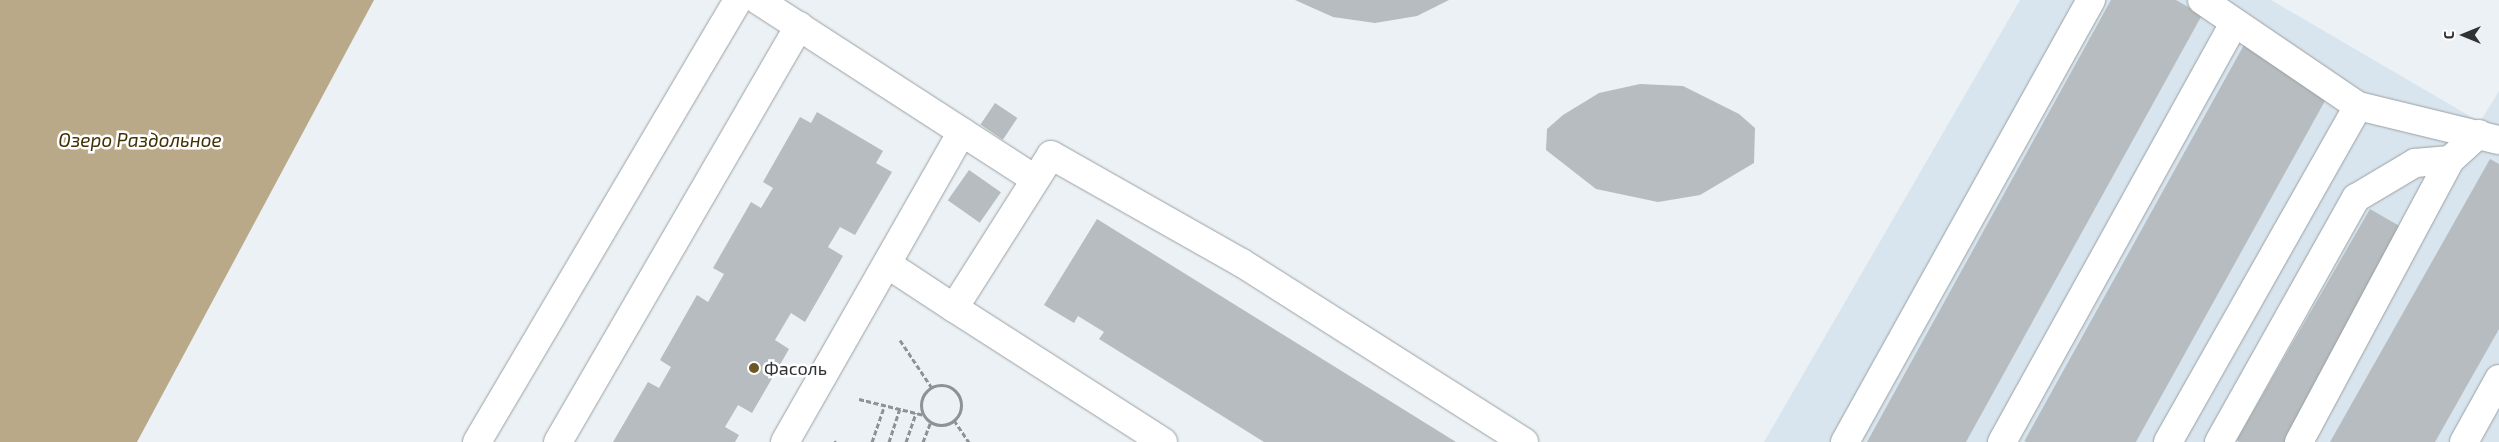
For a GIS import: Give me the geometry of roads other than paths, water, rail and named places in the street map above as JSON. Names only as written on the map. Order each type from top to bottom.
[{"type":"lane","points":[[477,442],[738,0]]},
{"type":"lane","points":[[758,0],[1033,178]]},
{"type":"lane","points":[[1845,442],[2091,0]]},
{"type":"lane","points":[[2202,0],[2233,25],[2358,106],[2489,137]]},
{"type":"lane","points":[[2002,442],[2233,25]]},
{"type":"lane","points":[[558,442],[799,26]]},
{"type":"lane","points":[[2168,442],[2358,106]]},
{"type":"lane","points":[[785,442],[962,132]]},
{"type":"lane","points":[[2219,442],[2356,198],[2415,163],[2450,160],[2489,137]]},
{"type":"lane","points":[[954,308],[1045,159],[1059,156],[1242,264],[1517,440]]},
{"type":"lane","points":[[2299,442],[2450,160]]},
{"type":"lane","points":[[887,264],[1163,442]]},
{"type":"lane","points":[[2464,442],[2499,379]]},
{"type":"water","name":"Озеро Раздольное","points":[[0,0],[374,0],[137,442],[0,442]]},
{"type":"place","name":"Фасоль","points":[[754,368]]}]
